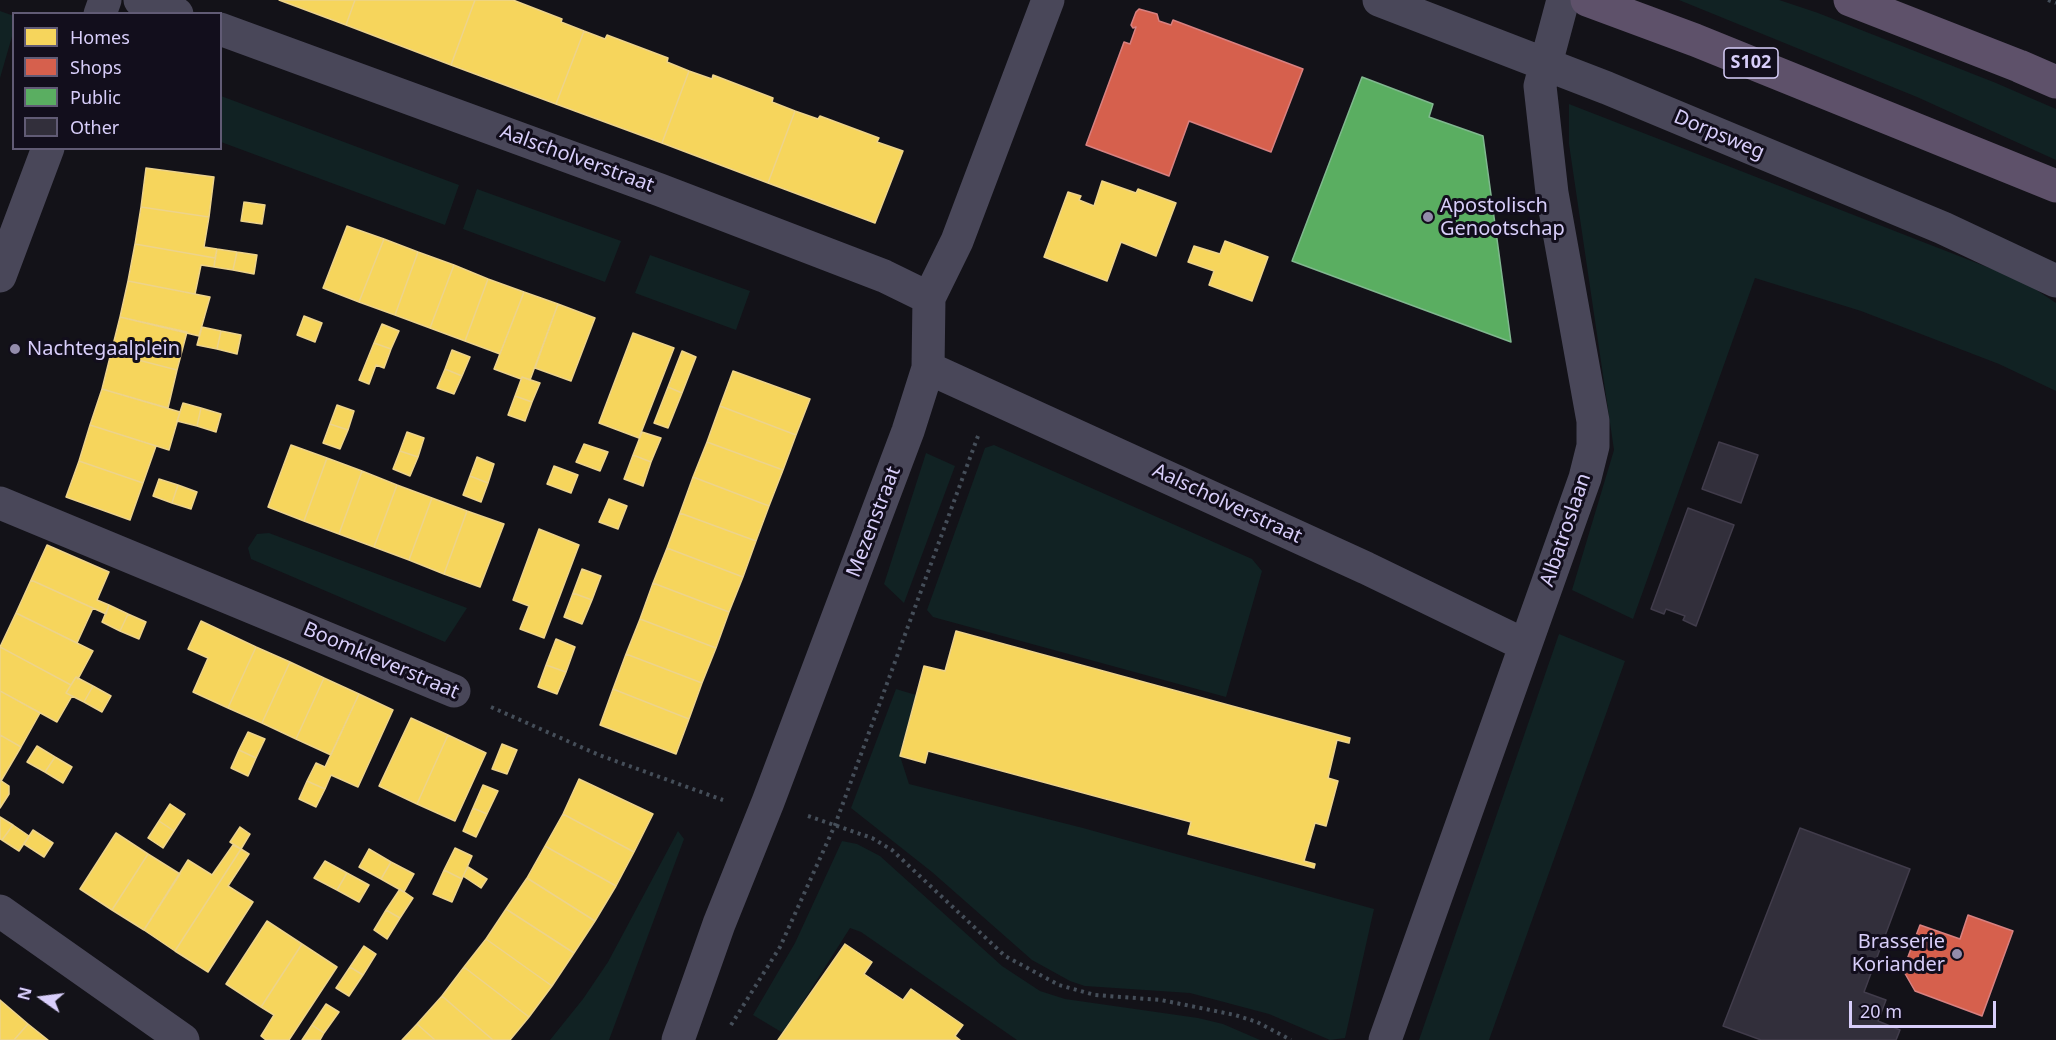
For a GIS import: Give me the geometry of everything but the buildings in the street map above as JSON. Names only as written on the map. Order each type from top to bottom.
[{"type":"main road","name":"S102","points":[[1587,0],[1717,49],[2056,186]]},
{"type":"main road","points":[[1850,0],[2056,82]]},
{"type":"street","points":[[140,0],[172,12]]},
{"type":"street","name":"Mezenstraat","points":[[678,1040],[719,924],[766,808],[909,431],[928,368],[929,298],[957,241],[1048,0]]},
{"type":"street","name":"Dorpsweg","points":[[1379,0],[1606,88],[1943,228],[2056,280]]},
{"type":"street","name":"Albatroslaan","points":[[1385,1040],[1585,478],[1593,446],[1593,421],[1552,193],[1540,86],[1563,0]]},
{"type":"street","name":"Aalscholverstraat","points":[[222,30],[660,190],[884,276],[929,298]]},
{"type":"street","points":[[0,276],[47,150]]},
{"type":"street","name":"Aalscholverstraat","points":[[928,368],[1366,568],[1525,645]]},
{"type":"street","name":"Boomkleverstraat","points":[[0,503],[454,691]]},
{"type":"street","points":[[0,911],[183,1040]]},
{"type":"path","points":[[2048,0],[2056,3]]},
{"type":"path","points":[[728,1030],[780,947],[835,825],[993,396]]},
{"type":"path","name":"Boomkleverstraat","points":[[454,691],[599,755],[766,808],[835,825],[872,838],[892,850],[1005,956],[1059,985],[1095,995],[1161,1000],[1235,1015],[1257,1022],[1292,1040]]},
{"type":"shaded area","points":[[1679,0],[1779,0],[1996,83],[2056,109],[2056,160],[1917,97]]},
{"type":"shaded area","points":[[0,11],[12,15],[12,36],[0,78]]},
{"type":"shaded area","points":[[222,96],[459,185],[445,225],[222,142]]},
{"type":"shaded area","points":[[1569,104],[2023,281],[2056,303],[2056,391],[1999,364],[1861,311],[1755,278],[1633,619],[1572,590],[1614,450],[1569,144]]},
{"type":"shaded area","points":[[477,189],[621,241],[605,282],[463,229]]},
{"type":"shaded area","points":[[650,255],[750,291],[736,330],[635,293]]},
{"type":"shaded area","points":[[994,445],[1252,559],[1262,571],[1226,697],[933,617],[927,610],[985,448]]},
{"type":"shaded area","points":[[926,453],[955,466],[904,603],[884,584]]},
{"type":"shaded area","points":[[269,533],[467,608],[445,642],[251,559],[248,548],[257,534]]},
{"type":"shaded area","points":[[1559,634],[1625,661],[1489,1040],[1419,1040]]},
{"type":"shaded area","points":[[896,689],[916,695],[900,756],[909,784],[1083,828],[1374,909],[1345,1038],[1330,1040],[1269,1014],[1190,993],[1085,986],[1070,981],[1032,960],[932,872],[851,808]]},
{"type":"shaded area","points":[[678,831],[684,839],[609,1040],[550,1040],[583,999],[608,962]]},
{"type":"shaded area","points":[[842,841],[857,844],[880,856],[1002,966],[1040,991],[1065,999],[1198,1018],[1223,1024],[1260,1040],[1017,1040],[861,932],[850,928],[783,1033],[753,1015],[795,943]]},
{"type":"place","name":"Apostolisch Genootschap","points":[[1428,217]]},
{"type":"place","name":"Nachtegaalplein","points":[[15,349]]},
{"type":"place","name":"Brasserie Koriander","points":[[1957,954]]}]
